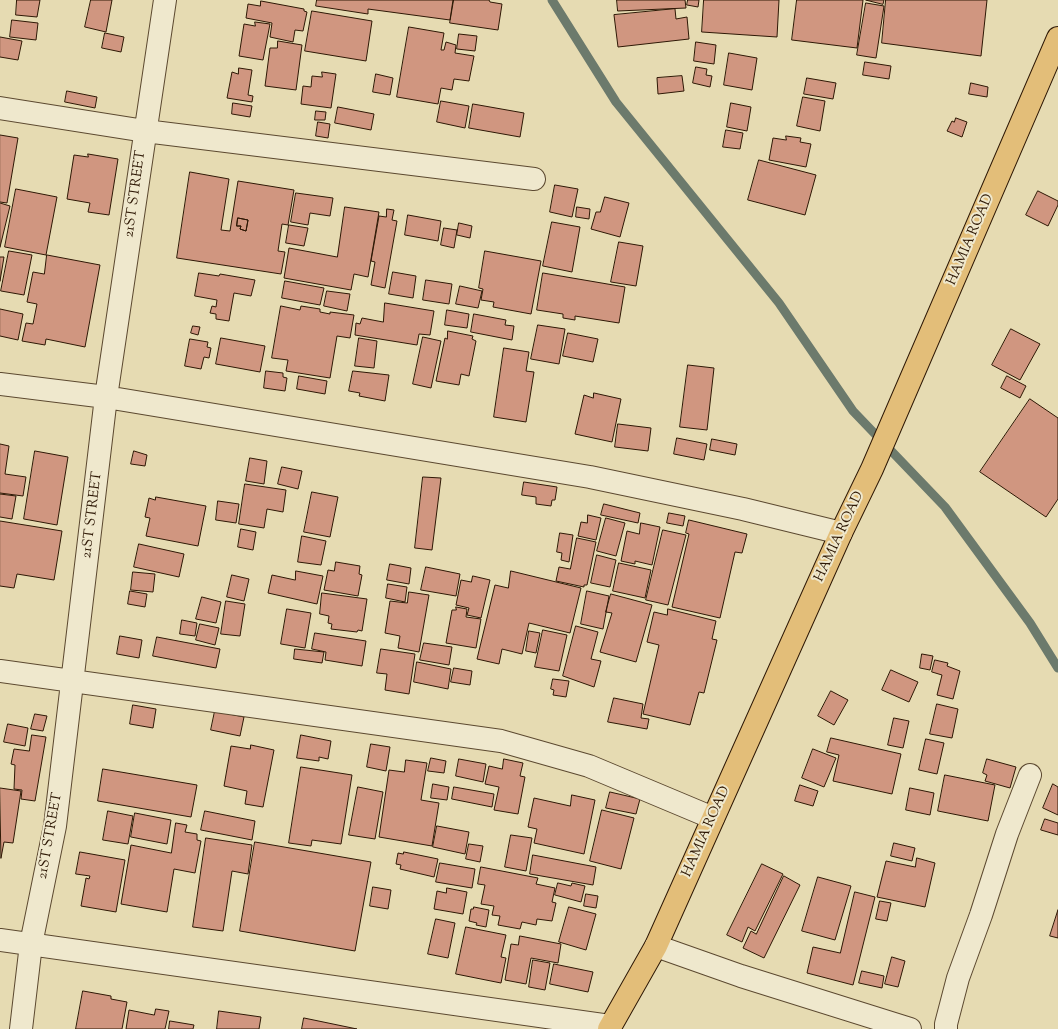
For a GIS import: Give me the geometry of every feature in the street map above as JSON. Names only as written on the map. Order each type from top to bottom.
[{"type":"main road","name":"HAMIA ROAD","points":[[609,1028],[656,946],[841,533],[872,469],[1058,38]]},
{"type":"street","name":"21ST STREET","points":[[21,1029],[31,944],[55,826],[106,397],[165,0]]},
{"type":"street","points":[[0,108],[145,131],[534,179]]},
{"type":"street","points":[[0,384],[106,397],[590,477],[743,509],[841,533]]},
{"type":"street","points":[[0,670],[502,741],[590,766],[713,818]]},
{"type":"street","points":[[946,1029],[958,978],[981,915],[1007,834],[1030,775]]},
{"type":"street","points":[[0,940],[609,1028]]},
{"type":"street","points":[[656,946],[741,976],[910,1029]]},
{"type":"building","points":[[17,0],[40,0],[37,17],[16,15]]},
{"type":"building","points":[[91,0],[112,0],[106,32],[85,27]]},
{"type":"building","points":[[317,0],[453,0],[450,20],[368,9],[368,14],[316,6]]},
{"type":"building","points":[[454,0],[489,0],[490,2],[502,4],[498,30],[450,23]]},
{"type":"building","points":[[617,0],[685,0],[686,8],[618,11]]},
{"type":"building","points":[[688,0],[699,0],[698,7],[687,5]]},
{"type":"building","points":[[704,0],[779,0],[777,37],[702,32]]},
{"type":"building","points":[[797,0],[863,0],[857,48],[792,40]]},
{"type":"building","points":[[866,0],[884,0],[883,4]]},
{"type":"building","points":[[886,0],[987,0],[981,56],[882,43]]},
{"type":"building","points":[[261,1],[304,9],[304,11],[307,12],[303,31],[295,30],[293,42],[270,37],[272,23],[246,18],[248,4],[260,6]]},
{"type":"building","points":[[866,3],[884,6],[876,58],[857,55]]},
{"type":"building","points":[[675,9],[676,19],[687,17],[689,39],[618,47],[614,15]]},
{"type":"building","points":[[312,11],[372,21],[366,61],[305,51]]},
{"type":"building","points":[[12,20],[38,23],[36,40],[10,37]]},
{"type":"building","points":[[255,22],[270,24],[263,60],[239,56],[244,24],[255,26]]},
{"type":"building","points":[[409,27],[444,33],[441,50],[444,50],[446,42],[456,45],[455,53],[474,56],[469,81],[454,79],[452,90],[441,88],[438,104],[397,97]]},
{"type":"building","points":[[105,33],[124,37],[121,52],[102,48]]},
{"type":"building","points":[[459,34],[477,36],[475,51],[457,49]]},
{"type":"building","points":[[0,37],[22,41],[18,60],[0,57]]},
{"type":"building","points":[[278,41],[302,45],[296,90],[265,86],[270,48],[277,48]]},
{"type":"building","points":[[696,42],[716,45],[714,64],[694,61]]},
{"type":"building","points":[[729,53],[757,58],[752,90],[724,85]]},
{"type":"building","points":[[865,62],[891,66],[889,79],[863,75]]},
{"type":"building","points":[[696,67],[707,69],[706,75],[712,76],[710,87],[693,83]]},
{"type":"building","points":[[239,68],[252,70],[248,95],[253,96],[252,102],[227,98],[232,72],[238,74]]},
{"type":"building","points":[[322,72],[336,74],[331,108],[301,104],[303,86],[311,87],[312,76],[322,77]]},
{"type":"building","points":[[376,74],[393,78],[390,95],[373,92]]},
{"type":"building","points":[[682,76],[684,91],[658,94],[657,78]]},
{"type":"building","points":[[807,78],[836,83],[833,99],[804,94]]},
{"type":"building","points":[[971,83],[988,87],[987,97],[969,94]]},
{"type":"building","points":[[67,91],[97,97],[95,108],[65,102]]},
{"type":"building","points":[[803,97],[825,101],[820,131],[797,126]]},
{"type":"building","points":[[441,101],[469,106],[465,128],[437,122]]},
{"type":"building","points":[[233,103],[252,106],[250,117],[232,114]]},
{"type":"building","points":[[731,103],[751,107],[747,131],[727,127]]},
{"type":"building","points":[[473,104],[524,113],[520,137],[469,128]]},
{"type":"building","points":[[338,107],[374,114],[371,130],[335,123]]},
{"type":"building","points":[[316,111],[326,112],[325,120],[315,120]]},
{"type":"building","points":[[956,118],[967,122],[962,137],[947,131],[952,121],[954,122]]},
{"type":"building","points":[[318,122],[330,124],[328,138],[316,136]]},
{"type":"building","points":[[726,130],[743,133],[740,149],[723,147]]},
{"type":"building","points":[[0,135],[18,138],[7,203],[0,202]]},
{"type":"building","points":[[786,136],[801,138],[800,142],[811,144],[806,167],[769,160],[773,138],[786,140]]},
{"type":"building","points":[[88,154],[118,159],[109,215],[88,212],[90,203],[67,199],[74,155],[88,157]]},
{"type":"building","points":[[759,160],[816,175],[805,215],[748,200]]},
{"type":"building","points":[[190,172],[229,179],[221,230],[230,231],[238,181],[294,190],[288,225],[282,224],[278,251],[285,252],[281,274],[177,258]],"holes":[[[238,218],[248,220],[246,231],[240,229],[241,226],[237,226]]]},
{"type":"building","points":[[555,185],[578,189],[572,217],[550,212]]},
{"type":"building","points":[[16,189],[57,197],[46,255],[5,247]]},
{"type":"building","points":[[1038,191],[1058,201],[1058,205],[1048,226],[1026,215]]},
{"type":"building","points":[[296,193],[333,198],[330,216],[310,213],[308,225],[291,222]]},
{"type":"building","points":[[605,197],[629,203],[620,237],[591,229],[596,212],[600,212]]},
{"type":"building","points":[[0,203],[10,206],[0,247]]},
{"type":"building","points":[[345,207],[379,212],[368,277],[354,274],[351,290],[284,278],[289,248],[337,257]]},
{"type":"building","points":[[577,207],[590,209],[589,219],[576,217]]},
{"type":"building","points":[[387,209],[394,210],[392,220],[397,221],[385,288],[371,285],[375,262],[371,261],[379,216],[386,217]]},
{"type":"building","points":[[408,215],[441,221],[438,241],[405,235]]},
{"type":"building","points":[[238,218],[248,220],[246,231],[240,229],[241,226],[237,226]]},
{"type":"building","points":[[552,222],[580,227],[572,272],[543,266]]},
{"type":"building","points":[[459,223],[472,226],[470,238],[457,235]]},
{"type":"building","points":[[289,225],[308,228],[304,246],[286,243]]},
{"type":"building","points":[[444,228],[457,230],[454,248],[441,245]]},
{"type":"building","points":[[619,242],[643,246],[636,286],[611,282]]},
{"type":"building","points":[[9,251],[32,255],[24,295],[1,291]]},
{"type":"building","points":[[485,251],[541,261],[531,314],[493,307],[494,302],[481,300],[483,289],[479,288]]},
{"type":"building","points":[[47,255],[100,265],[85,347],[46,339],[45,345],[22,341],[26,323],[33,324],[37,304],[27,302],[33,272],[44,274]]},
{"type":"building","points":[[0,257],[4,257],[0,281]]},
{"type":"building","points":[[393,272],[416,276],[413,298],[389,294]]},
{"type":"building","points":[[199,273],[219,276],[220,274],[255,280],[251,296],[234,293],[229,321],[216,319],[216,314],[210,313],[212,306],[216,307],[217,300],[195,296]]},
{"type":"building","points":[[543,273],[625,287],[619,323],[575,316],[575,320],[563,318],[563,314],[537,310]]},
{"type":"building","points":[[426,280],[452,284],[449,304],[423,300]]},
{"type":"building","points":[[285,281],[324,288],[320,305],[282,298]]},
{"type":"building","points":[[460,286],[482,291],[478,308],[456,304]]},
{"type":"building","points":[[327,291],[350,294],[347,311],[324,306]]},
{"type":"building","points":[[385,303],[434,311],[430,335],[419,334],[417,345],[355,335],[356,323],[360,324],[362,318],[383,322]]},
{"type":"building","points":[[281,306],[300,310],[301,306],[320,309],[320,312],[330,314],[330,312],[354,315],[350,338],[337,336],[330,378],[286,371],[288,360],[272,358]]},
{"type":"building","points":[[0,309],[23,314],[18,340],[0,336]]},
{"type":"building","points":[[447,310],[469,314],[467,328],[445,325]]},
{"type":"building","points":[[474,314],[506,320],[505,325],[514,326],[512,340],[471,332]]},
{"type":"building","points":[[538,325],[565,329],[559,364],[531,359]]},
{"type":"building","points":[[193,326],[200,327],[198,335],[191,333]]},
{"type":"building","points":[[1011,329],[1040,344],[1020,380],[992,365]]},
{"type":"building","points":[[448,331],[473,336],[472,339],[476,341],[469,376],[461,374],[459,385],[436,381],[445,338],[447,339]]},
{"type":"building","points":[[568,333],[598,339],[593,362],[563,356]]},
{"type":"building","points":[[423,337],[441,341],[431,388],[413,384]]},
{"type":"building","points":[[221,338],[265,346],[260,372],[216,364]]},
{"type":"building","points":[[359,338],[377,341],[374,368],[355,366]]},
{"type":"building","points":[[190,339],[208,342],[207,347],[211,348],[209,358],[204,357],[201,369],[185,366]]},
{"type":"building","points":[[504,348],[529,352],[526,371],[534,372],[526,422],[494,417]]},
{"type":"building","points":[[688,365],[714,368],[707,430],[680,427]]},
{"type":"building","points":[[266,371],[283,373],[283,377],[287,378],[285,391],[264,388]]},
{"type":"building","points":[[353,371],[389,375],[385,401],[359,396],[360,393],[349,391]]},
{"type":"building","points":[[299,376],[327,381],[325,394],[297,389]]},
{"type":"building","points":[[1007,376],[1026,386],[1020,398],[1001,388]]},
{"type":"building","points":[[594,393],[621,399],[612,442],[575,434],[584,395],[593,398]]},
{"type":"building","points":[[1030,399],[1058,418],[1058,499],[1046,517],[980,472]]},
{"type":"building","points":[[618,424],[651,428],[648,451],[615,447]]},
{"type":"building","points":[[677,438],[707,444],[704,460],[674,454]]},
{"type":"building","points":[[712,439],[737,444],[735,455],[710,450]]},
{"type":"building","points":[[0,444],[9,446],[5,474],[26,477],[23,496],[0,493]]},
{"type":"building","points":[[35,451],[68,457],[57,525],[24,519]]},
{"type":"building","points":[[134,451],[147,455],[145,466],[131,464]]},
{"type":"building","points":[[250,458],[267,461],[264,484],[246,481]]},
{"type":"building","points":[[282,467],[302,471],[298,489],[278,484]]},
{"type":"building","points":[[423,477],[441,478],[432,550],[415,548]]},
{"type":"building","points":[[524,482],[557,487],[555,500],[552,500],[551,506],[536,504],[536,497],[522,495]]},
{"type":"building","points":[[245,484],[286,490],[283,512],[267,509],[264,528],[239,524]]},
{"type":"building","points":[[312,492],[338,497],[330,537],[304,532]]},
{"type":"building","points":[[0,494],[16,496],[12,519],[0,517]]},
{"type":"building","points":[[156,497],[206,506],[198,546],[146,536],[150,518],[145,517],[149,498],[155,500]]},
{"type":"building","points":[[218,501],[239,504],[236,523],[216,520]]},
{"type":"building","points":[[604,504],[640,513],[638,523],[601,515]]},
{"type":"building","points":[[669,513],[685,516],[683,526],[667,523]]},
{"type":"building","points":[[588,515],[601,518],[596,540],[578,536],[581,522],[587,523]]},
{"type":"building","points":[[606,518],[625,523],[616,556],[597,551]]},
{"type":"building","points":[[689,520],[747,534],[742,553],[735,552],[720,618],[672,607],[689,534],[686,533]]},
{"type":"building","points":[[0,521],[62,531],[54,580],[17,574],[14,588],[0,586]]},
{"type":"building","points":[[641,523],[660,527],[652,565],[635,561],[635,564],[621,561],[627,531],[639,534]]},
{"type":"building","points":[[241,529],[256,532],[253,550],[238,547]]},
{"type":"building","points":[[663,530],[686,535],[668,605],[646,600]]},
{"type":"building","points":[[560,533],[573,535],[569,562],[561,560],[562,553],[557,552]]},
{"type":"building","points":[[302,536],[326,541],[321,565],[298,562]]},
{"type":"building","points":[[577,538],[596,542],[587,585],[584,585],[584,587],[556,581],[559,567],[570,569]]},
{"type":"building","points":[[139,544],[184,554],[179,577],[134,567]]},
{"type":"building","points":[[597,555],[616,560],[610,587],[591,583]]},
{"type":"building","points":[[336,562],[360,566],[359,574],[362,575],[358,596],[324,590],[328,570],[334,571]]},
{"type":"building","points":[[619,563],[651,570],[645,598],[613,591]]},
{"type":"building","points":[[390,564],[411,568],[409,584],[387,580]]},
{"type":"building","points":[[426,567],[460,574],[456,596],[421,590]]},
{"type":"building","points":[[296,571],[323,576],[317,604],[268,593],[272,575],[295,580]]},
{"type":"building","points":[[511,571],[581,588],[570,633],[529,623],[522,654],[502,649],[499,664],[477,659],[495,585],[508,588]]},
{"type":"building","points":[[133,572],[155,574],[153,592],[131,590]]},
{"type":"building","points":[[232,575],[249,579],[244,601],[227,597]]},
{"type":"building","points":[[473,576],[490,580],[481,618],[467,615],[469,608],[456,605],[461,580],[471,582]]},
{"type":"building","points":[[388,584],[407,587],[405,602],[386,598]]},
{"type":"building","points":[[130,591],[147,594],[145,607],[128,604]]},
{"type":"building","points":[[587,591],[609,596],[603,629],[581,624]]},
{"type":"building","points":[[409,592],[429,595],[419,652],[398,648],[400,636],[385,633],[390,601],[407,603]]},
{"type":"building","points":[[322,593],[367,599],[362,631],[358,630],[357,632],[331,629],[332,624],[328,623],[329,616],[320,614]]},
{"type":"building","points":[[611,594],[652,605],[636,662],[600,652],[612,613],[606,612]]},
{"type":"building","points":[[202,597],[221,602],[216,623],[196,619]]},
{"type":"building","points":[[226,601],[245,604],[240,636],[221,634]]},
{"type":"building","points":[[456,607],[467,609],[466,617],[481,619],[476,648],[446,643],[452,610],[456,610]]},
{"type":"building","points":[[287,609],[311,613],[305,648],[281,644]]},
{"type":"building","points":[[668,609],[716,621],[712,639],[717,640],[704,693],[699,692],[690,725],[643,714],[659,645],[647,642],[654,612],[667,615]]},
{"type":"building","points":[[182,620],[197,623],[195,636],[180,634]]},
{"type":"building","points":[[200,624],[219,628],[215,645],[196,640]]},
{"type":"building","points":[[576,626],[598,632],[591,659],[601,661],[594,687],[563,676]]},
{"type":"building","points":[[543,630],[567,635],[559,671],[535,667]]},
{"type":"building","points":[[529,631],[540,633],[536,653],[526,651]]},
{"type":"building","points":[[315,633],[366,641],[362,666],[325,660],[326,652],[312,649]]},
{"type":"building","points":[[120,636],[142,640],[139,658],[117,654]]},
{"type":"building","points":[[157,637],[220,649],[216,668],[153,656]]},
{"type":"building","points":[[424,643],[452,647],[449,665],[420,660]]},
{"type":"building","points":[[295,649],[324,652],[322,663],[294,659]]},
{"type":"building","points":[[381,649],[415,654],[409,694],[385,690],[387,674],[377,673]]},
{"type":"building","points":[[922,654],[933,656],[930,670],[920,668]]},
{"type":"building","points":[[935,660],[948,663],[947,666],[960,671],[953,699],[937,695],[942,675],[932,672]]},
{"type":"building","points":[[417,662],[451,669],[448,689],[414,682]]},
{"type":"building","points":[[454,668],[472,671],[470,685],[451,682]]},
{"type":"building","points":[[891,670],[918,682],[909,702],[882,690]]},
{"type":"building","points":[[553,679],[569,681],[566,697],[553,695],[554,690],[551,689]]},
{"type":"building","points":[[831,691],[848,700],[834,725],[818,716]]},
{"type":"building","points":[[614,698],[643,704],[641,718],[649,719],[647,729],[608,722]]},
{"type":"building","points":[[937,704],[958,709],[952,738],[930,734]]},
{"type":"building","points":[[133,705],[156,709],[153,728],[130,724]]},
{"type":"building","points":[[215,711],[244,717],[240,736],[211,730]]},
{"type":"building","points":[[35,714],[47,716],[43,731],[31,729]]},
{"type":"building","points":[[894,718],[909,721],[903,748],[888,745]]},
{"type":"building","points":[[8,724],[28,728],[25,746],[4,742]]},
{"type":"building","points":[[32,735],[46,737],[35,801],[21,799],[22,790],[14,789],[15,765],[11,764],[14,749],[29,751]]},
{"type":"building","points":[[301,735],[331,741],[328,759],[319,757],[319,761],[297,758]]},
{"type":"building","points":[[831,738],[901,754],[892,794],[833,781],[839,755],[827,752]]},
{"type":"building","points":[[926,739],[944,743],[937,774],[919,770]]},
{"type":"building","points":[[371,744],[390,747],[386,771],[367,767]]},
{"type":"building","points":[[251,745],[274,750],[263,807],[245,804],[247,791],[224,786],[231,746],[250,749]]},
{"type":"building","points":[[813,749],[836,758],[824,787],[802,778]]},
{"type":"building","points":[[431,758],[446,761],[444,773],[428,771]]},
{"type":"building","points":[[459,759],[486,764],[483,782],[456,776]]},
{"type":"building","points":[[504,759],[523,763],[520,776],[525,777],[518,814],[494,810],[499,787],[485,784],[489,766],[502,769]]},
{"type":"building","points":[[987,759],[1016,767],[1010,788],[985,781],[987,775],[983,773]]},
{"type":"building","points":[[406,760],[427,763],[421,800],[439,803],[432,846],[379,837],[389,770],[404,772]]},
{"type":"building","points":[[301,767],[352,775],[341,844],[312,840],[311,846],[289,843]]},
{"type":"building","points":[[103,769],[197,785],[191,817],[98,801]]},
{"type":"building","points":[[945,775],[995,785],[988,821],[938,811]]},
{"type":"building","points":[[433,784],[449,787],[447,800],[431,798]]},
{"type":"building","points":[[1053,784],[1058,787],[1058,815],[1043,808]]},
{"type":"building","points":[[800,785],[818,791],[813,806],[795,801]]},
{"type":"building","points":[[358,787],[383,792],[375,839],[349,835]]},
{"type":"building","points":[[454,787],[494,794],[492,807],[452,799]]},
{"type":"building","points":[[0,788],[21,791],[13,843],[4,842],[1,858]]},
{"type":"building","points":[[910,788],[934,793],[930,815],[906,810]]},
{"type":"building","points":[[610,792],[640,799],[636,814],[606,808]]},
{"type":"building","points":[[572,795],[595,800],[584,854],[534,843],[537,829],[528,827],[534,798],[570,806]]},
{"type":"building","points":[[602,810],[634,818],[621,869],[590,861]]},
{"type":"building","points":[[108,811],[133,816],[128,844],[103,840]]},
{"type":"building","points":[[205,811],[255,821],[252,840],[201,830]]},
{"type":"building","points":[[135,813],[171,820],[167,844],[131,837]]},
{"type":"building","points":[[1045,819],[1058,823],[1058,835],[1041,830]]},
{"type":"building","points":[[176,823],[187,825],[185,832],[197,834],[197,840],[201,841],[195,873],[174,869],[167,912],[121,904],[131,845],[171,853]]},
{"type":"building","points":[[437,826],[469,832],[465,854],[433,847]]},
{"type":"building","points":[[511,835],[532,838],[526,871],[505,867]]},
{"type":"building","points":[[206,838],[252,845],[248,874],[232,871],[223,931],[193,927]]},
{"type":"building","points":[[255,842],[371,862],[355,951],[240,931]]},
{"type":"building","points":[[894,843],[915,848],[912,861],[891,856]]},
{"type":"building","points":[[469,844],[483,846],[480,862],[466,859]]},
{"type":"building","points":[[80,852],[125,860],[116,912],[81,906],[86,878],[89,879],[90,876],[76,874]]},
{"type":"building","points":[[404,852],[438,859],[434,877],[400,869],[401,865],[396,864],[398,853],[403,854]]},
{"type":"building","points":[[533,855],[596,867],[593,885],[530,874]]},
{"type":"building","points":[[917,858],[935,863],[925,907],[877,897],[886,861],[915,867]]},
{"type":"building","points":[[440,863],[475,869],[472,888],[436,882]]},
{"type":"building","points":[[762,864],[783,874],[755,931],[748,927],[742,942],[727,935]]},
{"type":"building","points":[[481,867],[538,878],[536,884],[555,888],[552,902],[556,903],[552,921],[537,919],[536,925],[522,922],[520,929],[498,925],[500,916],[492,915],[494,906],[481,904],[485,885],[478,884]]},
{"type":"building","points":[[784,876],[800,885],[764,958],[743,948],[751,931],[756,934]]},
{"type":"building","points":[[818,877],[851,886],[835,940],[802,931]]},
{"type":"building","points":[[558,883],[571,886],[572,883],[585,886],[581,902],[555,895]]},
{"type":"building","points":[[373,887],[391,890],[388,909],[370,906]]},
{"type":"building","points":[[447,888],[467,892],[463,914],[434,909],[437,891],[446,893]]},
{"type":"building","points":[[855,892],[875,897],[853,985],[807,973],[813,947],[840,953]]},
{"type":"building","points":[[586,894],[598,896],[596,908],[584,906]]},
{"type":"building","points":[[880,901],[891,903],[887,921],[876,919]]},
{"type":"building","points":[[474,907],[489,910],[486,927],[476,925],[477,923],[469,921],[471,909]]},
{"type":"building","points":[[569,907],[596,914],[586,950],[559,942]]},
{"type":"building","points":[[1058,910],[1058,938],[1050,936]]},
{"type":"building","points":[[436,919],[455,923],[448,958],[428,954]]},
{"type":"building","points":[[466,927],[506,935],[501,957],[506,958],[501,983],[456,974]]},
{"type":"building","points":[[520,936],[561,944],[558,963],[531,958],[526,984],[505,980],[511,944],[518,945]]},
{"type":"building","points":[[892,957],[905,961],[898,987],[885,984]]},
{"type":"building","points":[[533,960],[550,963],[545,990],[529,987]]},
{"type":"building","points":[[554,964],[593,972],[588,992],[550,984]]},
{"type":"building","points":[[862,971],[884,976],[882,988],[859,983]]},
{"type":"building","points":[[83,991],[111,996],[111,999],[127,1002],[122,1029],[76,1029]]},
{"type":"building","points":[[156,1009],[169,1011],[165,1029],[126,1029],[129,1010],[154,1015]]},
{"type":"building","points":[[219,1011],[261,1017],[259,1029],[217,1029]]},
{"type":"building","points":[[304,1018],[357,1029],[302,1029]]},
{"type":"building","points":[[170,1021],[194,1025],[193,1029],[169,1029]]},
{"type":"waterway","points":[[552,0],[616,102],[779,303],[853,411],[945,507],[1030,623],[1058,668]]}]
